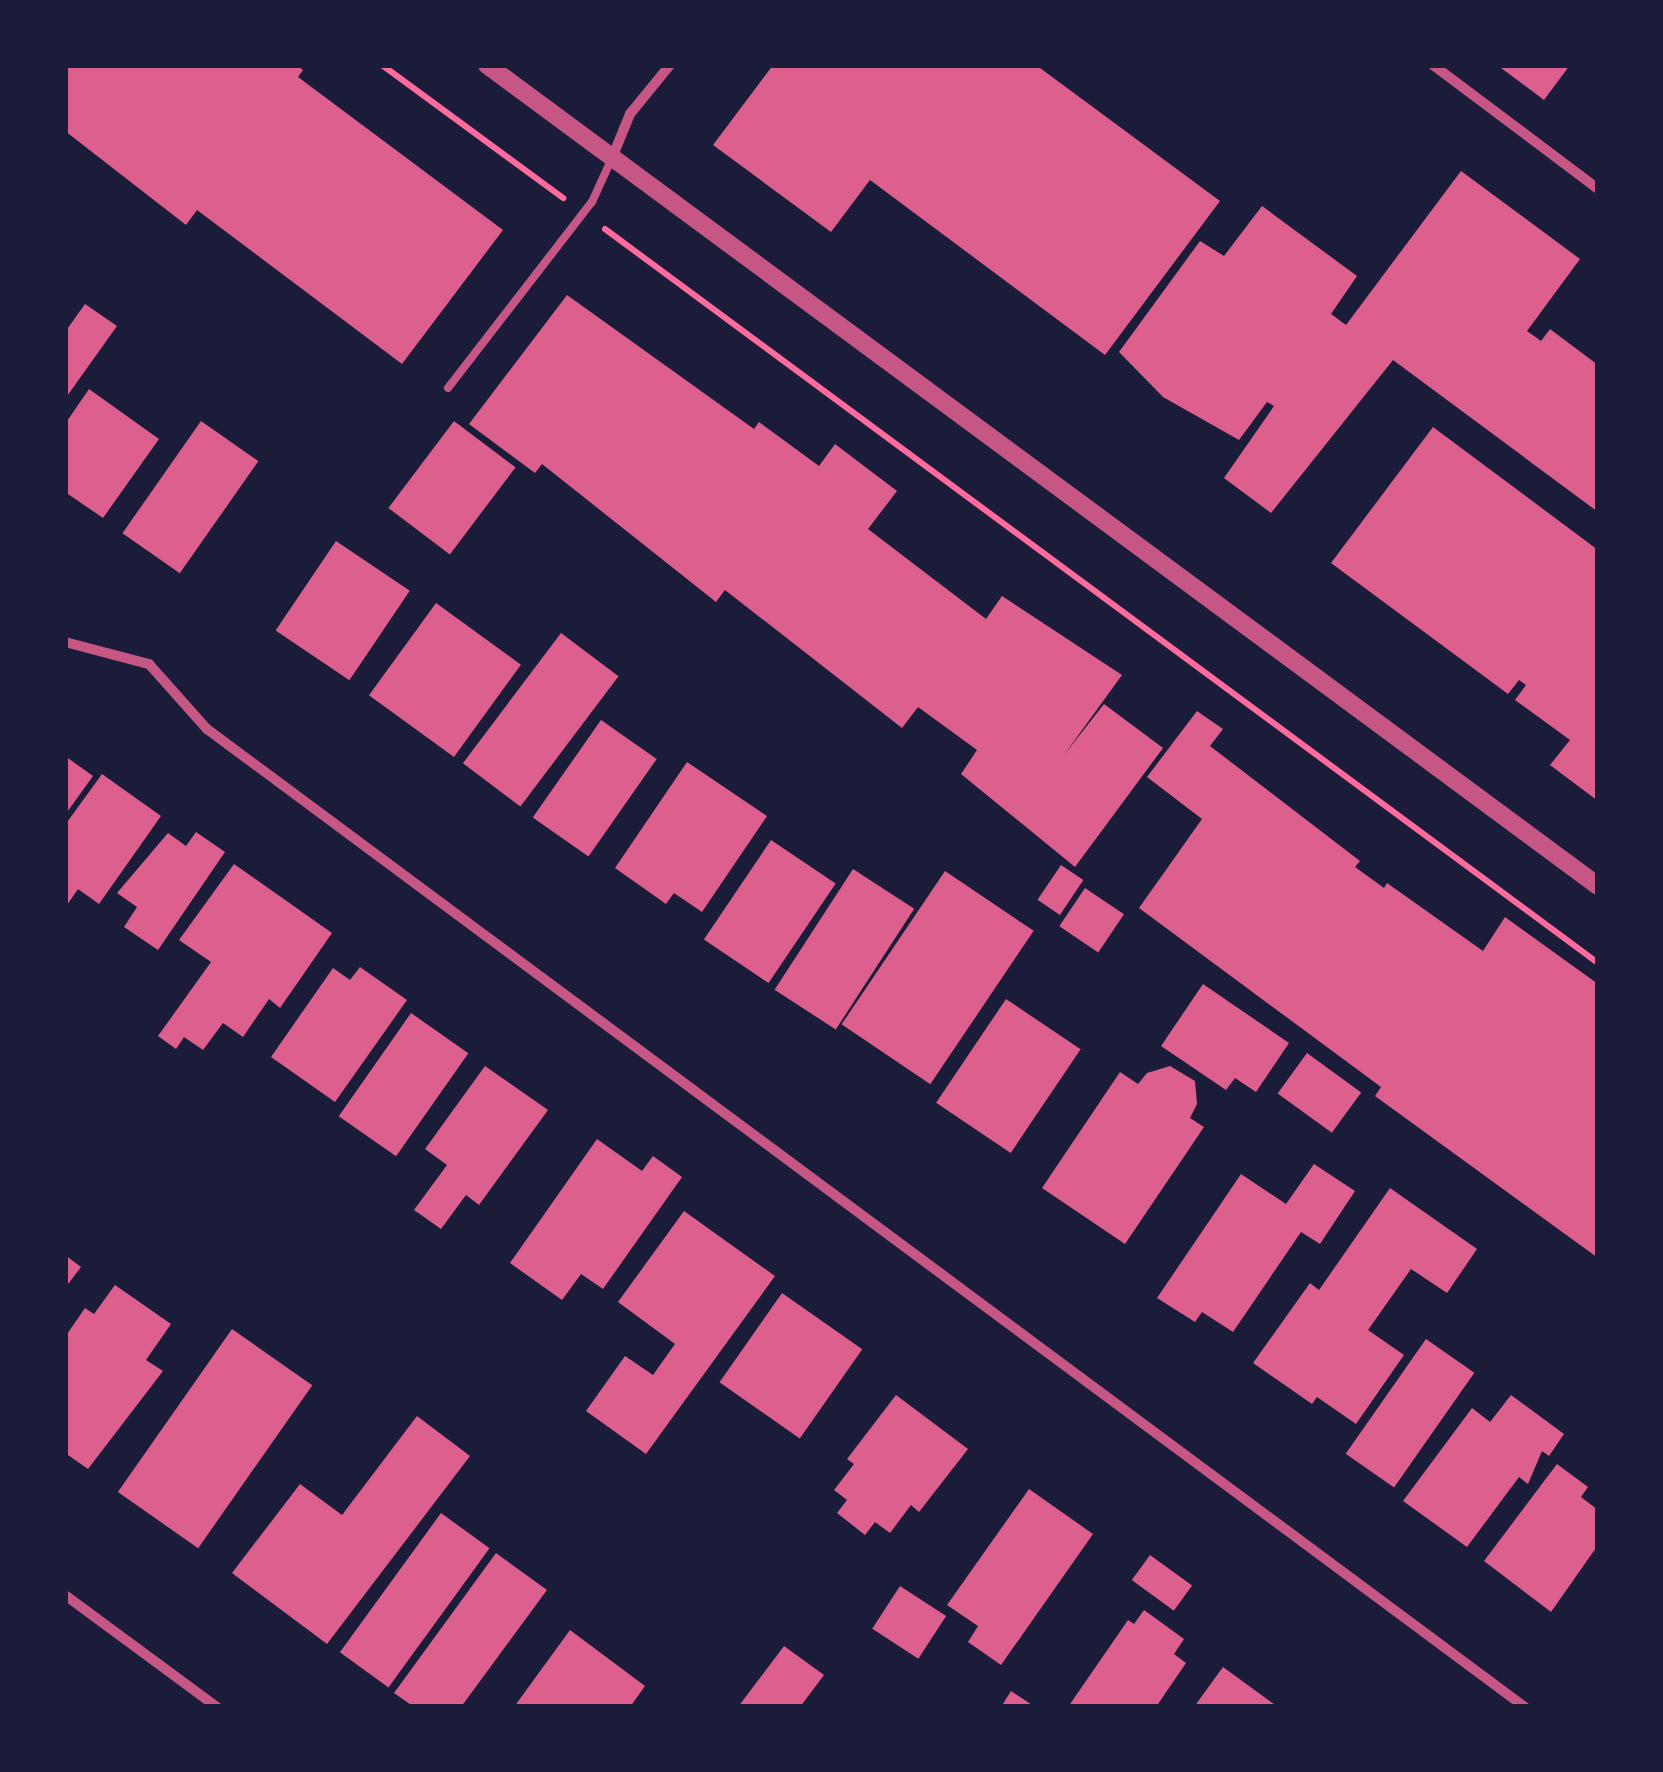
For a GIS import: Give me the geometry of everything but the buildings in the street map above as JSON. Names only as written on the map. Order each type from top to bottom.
[{"type":"street","points":[[488,65],[1598,886]]},
{"type":"street","points":[[612,158],[630,114],[670,65]]},
{"type":"street","points":[[1433,65],[1598,190]]},
{"type":"street","points":[[65,642],[148,664],[208,729],[1525,1707]]},
{"type":"street","points":[[65,1595],[217,1707]]},
{"type":"lane","points":[[448,388],[583,213],[612,158]]},
{"type":"path","points":[[382,65],[1598,962]]}]
